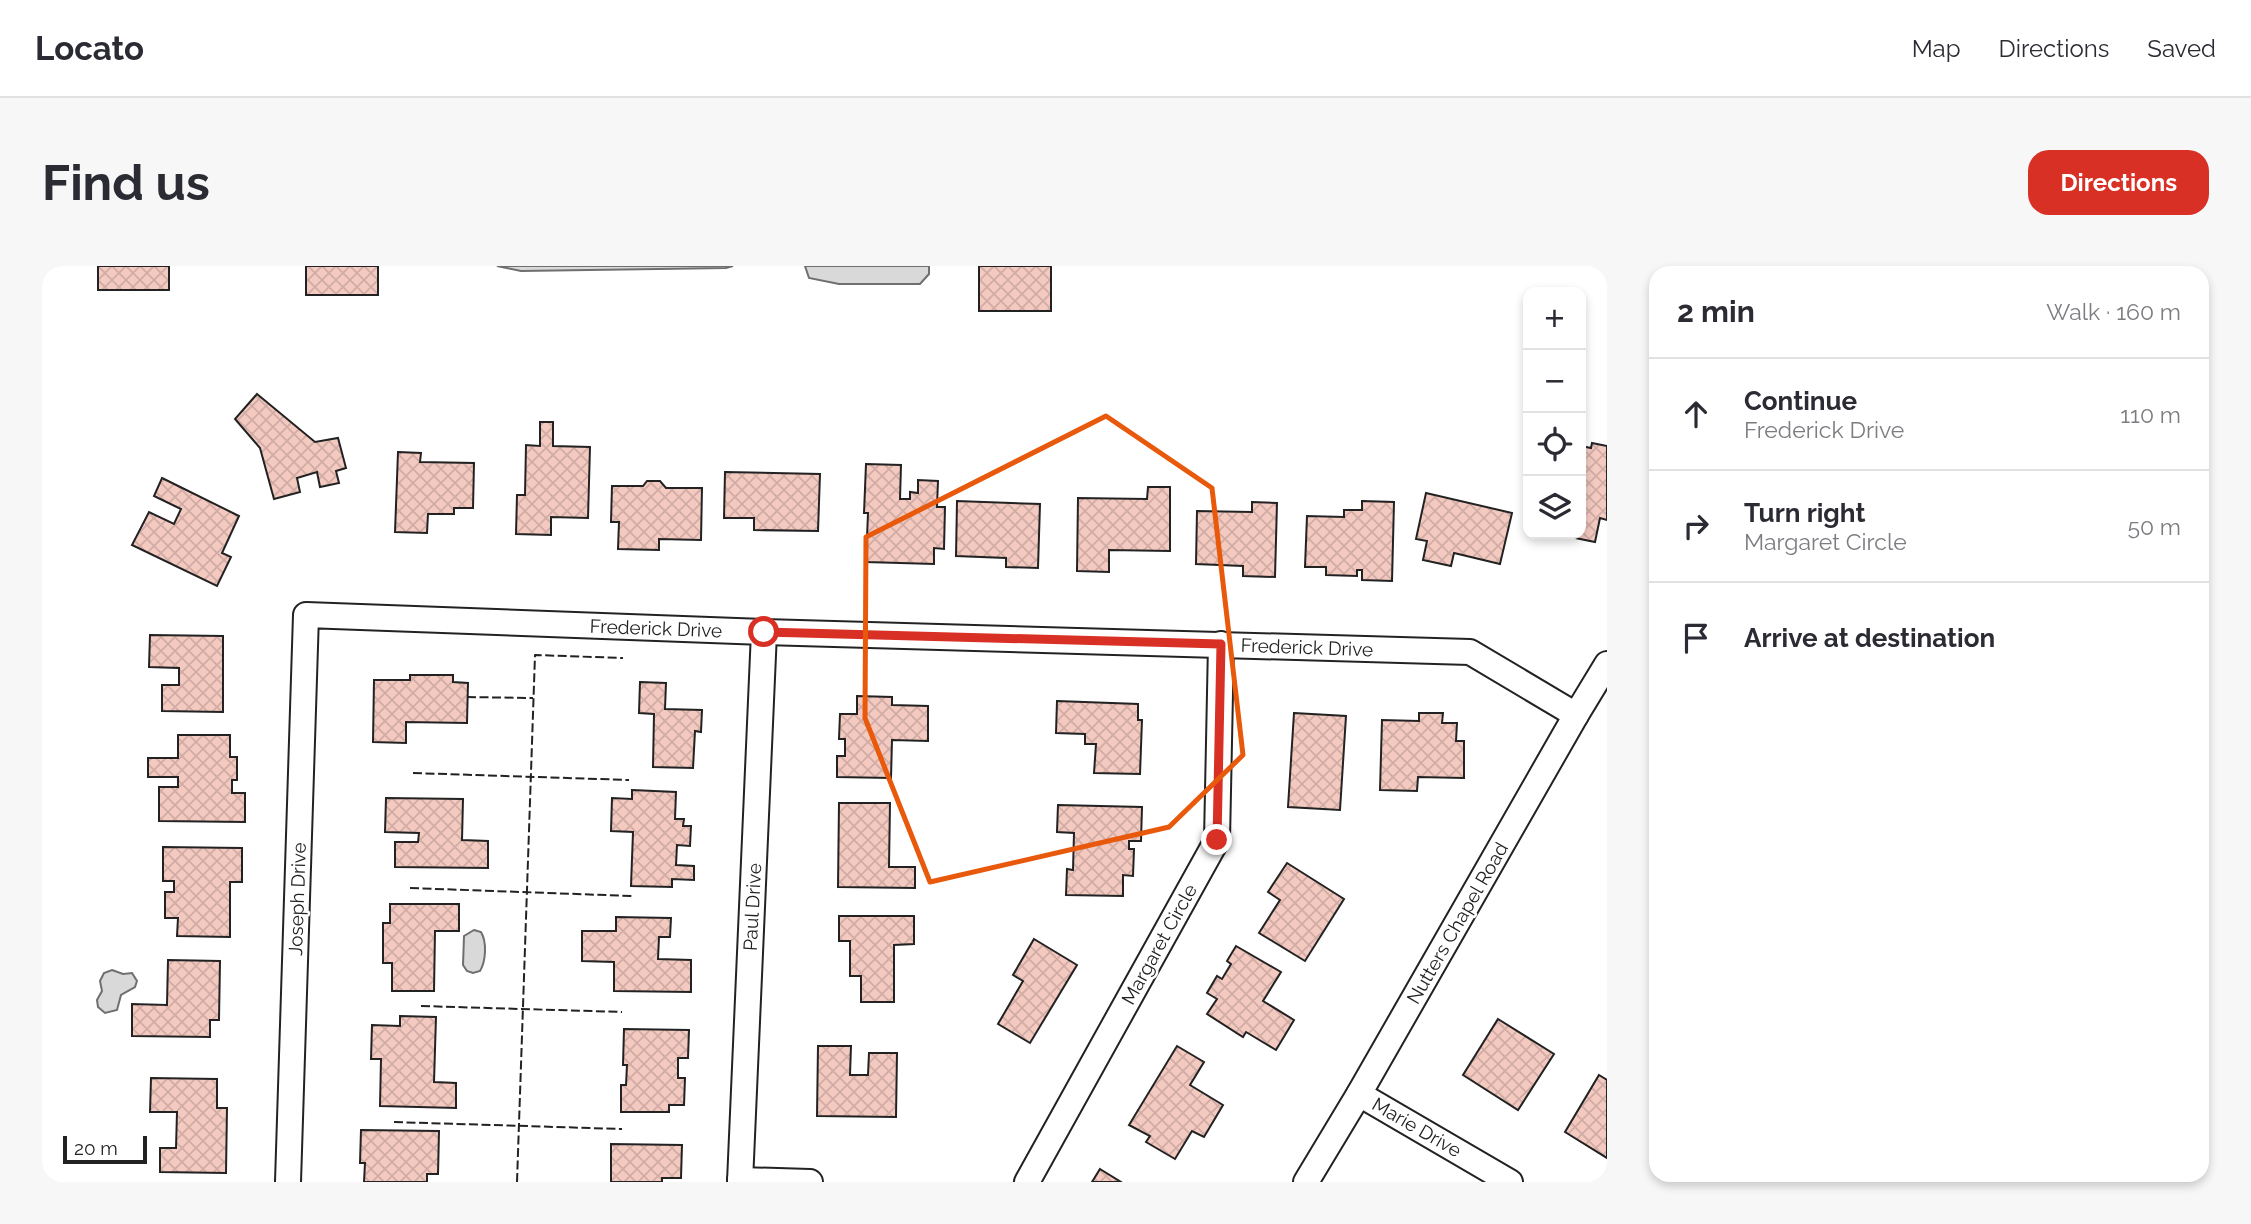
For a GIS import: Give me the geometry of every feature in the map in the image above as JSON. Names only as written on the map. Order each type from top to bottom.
[{"type":"street","name":"Frederick Drive","points":[[306,615],[764,632],[1470,652],[1576,715]]},
{"type":"street","name":"Joseph Drive","points":[[288,1182],[306,615]]},
{"type":"street","name":"Paul Drive","points":[[740,1181],[764,632]]},
{"type":"street","name":"Margaret Circle","points":[[1027,1182],[1217,840],[1221,644]]},
{"type":"street","name":"Nutters Chapel Road","points":[[1306,1182],[1607,664]]},
{"type":"street","name":"Marie Drive","points":[[1359,1094],[1510,1182]]},
{"type":"street","points":[[740,1181],[810,1182]]},
{"type":"highlighted area","points":[[1106,416],[1212,488],[1243,755],[1169,827],[930,882],[865,718],[866,537]]},
{"type":"shaded area","points":[[497,266],[733,266],[521,271]]},
{"type":"shaded area","points":[[805,266],[929,266],[929,274],[920,284],[839,284],[809,278]]},
{"type":"shaded area","points":[[474,930],[481,932],[485,952],[480,971],[473,973],[467,971],[463,965],[464,936]]},
{"type":"shaded area","points":[[112,970],[123,974],[132,973],[137,981],[135,987],[121,995],[117,1010],[105,1013],[98,1007],[97,1000],[102,991],[100,981],[104,973]]},
{"type":"building","points":[[98,266],[169,266],[169,290],[98,290]]},
{"type":"building","points":[[306,266],[378,266],[378,295],[306,295]]},
{"type":"building","points":[[979,266],[1051,266],[1051,311],[979,311]]},
{"type":"building","points":[[257,394],[315,442],[338,438],[346,468],[336,471],[339,483],[320,487],[317,472],[297,478],[300,492],[274,499],[260,448],[235,419]]},
{"type":"building","points":[[540,422],[553,422],[553,446],[590,447],[588,518],[551,517],[551,535],[516,534],[517,495],[525,495],[526,445],[540,446]]},
{"type":"building","points":[[1592,443],[1607,446],[1607,520],[1600,518],[1595,542],[1580,539],[1586,539],[1586,447],[1591,448]]},
{"type":"building","points":[[398,452],[421,453],[420,462],[474,463],[473,508],[454,508],[454,514],[428,514],[427,533],[395,532]]},
{"type":"building","points":[[866,464],[901,465],[900,499],[910,499],[910,492],[918,493],[918,480],[938,481],[937,507],[945,507],[944,549],[934,548],[934,564],[866,562]]},
{"type":"building","points":[[725,472],[820,474],[818,531],[754,530],[754,518],[724,518]]},
{"type":"building","points":[[162,478],[239,516],[222,553],[231,557],[217,586],[132,545],[149,512],[174,524],[181,509],[154,496]]},
{"type":"building","points":[[647,481],[660,481],[666,488],[702,488],[701,540],[659,539],[659,550],[618,549],[619,522],[611,522],[612,486],[643,486]]},
{"type":"building","points":[[1148,487],[1170,487],[1170,551],[1109,550],[1109,572],[1077,571],[1078,498],[1147,499]]},
{"type":"building","points":[[1426,493],[1512,513],[1500,564],[1454,553],[1451,566],[1423,560],[1427,541],[1416,539]]},
{"type":"building","points":[[957,501],[1040,504],[1038,568],[1006,567],[1006,558],[956,556]]},
{"type":"building","points":[[1362,501],[1394,502],[1392,581],[1362,580],[1362,570],[1357,570],[1357,576],[1326,575],[1326,567],[1305,567],[1307,516],[1344,517],[1344,510],[1362,510]]},
{"type":"building","points":[[1252,502],[1277,503],[1275,577],[1243,576],[1243,566],[1196,564],[1197,511],[1252,512]]},
{"type":"building","points":[[150,635],[223,636],[223,712],[162,711],[162,685],[179,685],[179,668],[149,667]]},
{"type":"building","points":[[410,675],[453,675],[453,682],[468,683],[467,723],[406,722],[406,743],[373,742],[374,680],[410,680]]},
{"type":"building","points":[[640,682],[666,683],[665,709],[702,710],[701,732],[695,731],[693,768],[653,767],[654,714],[639,713]]},
{"type":"building","points":[[857,696],[892,697],[892,705],[928,706],[928,741],[892,740],[891,778],[837,777],[837,756],[845,756],[845,739],[839,739],[840,714],[857,714]]},
{"type":"building","points":[[1057,701],[1138,704],[1138,720],[1142,720],[1140,774],[1094,773],[1096,744],[1085,744],[1085,734],[1056,733]]},
{"type":"building","points":[[1294,713],[1346,716],[1340,810],[1288,807]]},
{"type":"building","points":[[1419,713],[1443,713],[1442,723],[1457,723],[1456,741],[1464,741],[1464,778],[1418,777],[1417,791],[1380,790],[1382,720],[1419,721]]},
{"type":"building","points":[[178,735],[230,735],[230,757],[237,757],[237,780],[232,780],[232,793],[245,793],[245,822],[159,821],[159,787],[178,787],[178,777],[148,777],[148,758],[178,758]]},
{"type":"building","points":[[632,790],[676,792],[675,819],[684,819],[683,826],[691,826],[690,846],[677,845],[676,865],[694,866],[694,880],[672,879],[672,887],[631,886],[633,832],[611,831],[612,798],[632,799]]},
{"type":"building","points":[[386,798],[463,799],[462,840],[488,841],[488,868],[395,867],[395,842],[418,842],[419,833],[385,832]]},
{"type":"building","points":[[839,803],[890,803],[889,867],[915,867],[915,888],[838,887]]},
{"type":"building","points":[[1058,805],[1142,807],[1141,841],[1129,841],[1129,849],[1134,849],[1133,876],[1123,875],[1123,896],[1066,895],[1067,869],[1073,870],[1074,833],[1057,832]]},
{"type":"building","points":[[163,847],[242,848],[242,882],[230,882],[230,937],[177,936],[178,918],[165,918],[165,892],[174,892],[174,881],[163,881]]},
{"type":"building","points":[[1287,863],[1344,899],[1305,961],[1259,933],[1280,900],[1268,892]]},
{"type":"building","points":[[390,904],[459,904],[459,931],[435,931],[434,991],[392,991],[392,963],[383,963],[383,923],[390,923]]},
{"type":"building","points":[[839,916],[914,916],[914,944],[894,945],[894,1002],[861,1002],[861,976],[850,976],[850,941],[839,941]]},
{"type":"building","points":[[616,917],[671,918],[670,937],[659,937],[658,959],[691,960],[691,992],[614,991],[614,962],[582,961],[582,931],[616,931]]},
{"type":"building","points":[[1034,939],[1077,965],[1030,1043],[998,1024],[1023,981],[1013,975]]},
{"type":"building","points":[[1236,946],[1281,972],[1263,1001],[1294,1020],[1276,1050],[1246,1032],[1243,1037],[1207,1014],[1217,999],[1207,993],[1217,976],[1222,979],[1231,964],[1227,961]]},
{"type":"building","points":[[168,960],[220,961],[219,1020],[210,1020],[210,1037],[132,1036],[132,1004],[167,1005]]},
{"type":"building","points":[[400,1016],[436,1017],[434,1082],[456,1083],[456,1108],[380,1106],[381,1059],[371,1059],[372,1025],[400,1026]]},
{"type":"building","points":[[1498,1019],[1554,1054],[1518,1110],[1463,1075]]},
{"type":"building","points":[[624,1029],[689,1030],[688,1058],[678,1058],[678,1078],[685,1078],[684,1105],[669,1105],[669,1112],[621,1112],[621,1085],[626,1085],[627,1065],[623,1065]]},
{"type":"building","points":[[818,1046],[851,1046],[850,1075],[868,1075],[869,1053],[897,1053],[896,1117],[817,1116]]},
{"type":"building","points":[[1177,1046],[1204,1062],[1190,1085],[1223,1105],[1204,1137],[1192,1131],[1175,1159],[1146,1142],[1150,1136],[1129,1125]]},
{"type":"building","points":[[1599,1075],[1607,1080],[1607,1158],[1565,1132]]},
{"type":"building","points":[[151,1078],[217,1079],[217,1108],[227,1108],[226,1173],[160,1172],[160,1148],[176,1148],[177,1112],[150,1112]]},
{"type":"building","points":[[361,1130],[439,1131],[438,1174],[427,1174],[427,1182],[364,1182],[365,1163],[360,1163]]},
{"type":"building","points":[[611,1144],[682,1145],[681,1178],[662,1178],[662,1182],[611,1182]]},
{"type":"building","points":[[1100,1169],[1121,1182],[1092,1182]]},
{"type":"fence","points":[[517,1182],[535,655],[623,658]]},
{"type":"fence","points":[[467,697],[533,698]]},
{"type":"fence","points":[[413,773],[629,780]]},
{"type":"fence","points":[[410,888],[632,896]]},
{"type":"fence","points":[[421,1006],[622,1012]]},
{"type":"fence","points":[[394,1122],[622,1129]]},
{"type":"route","points":[[764,632],[1221,644],[1217,840]]}]
